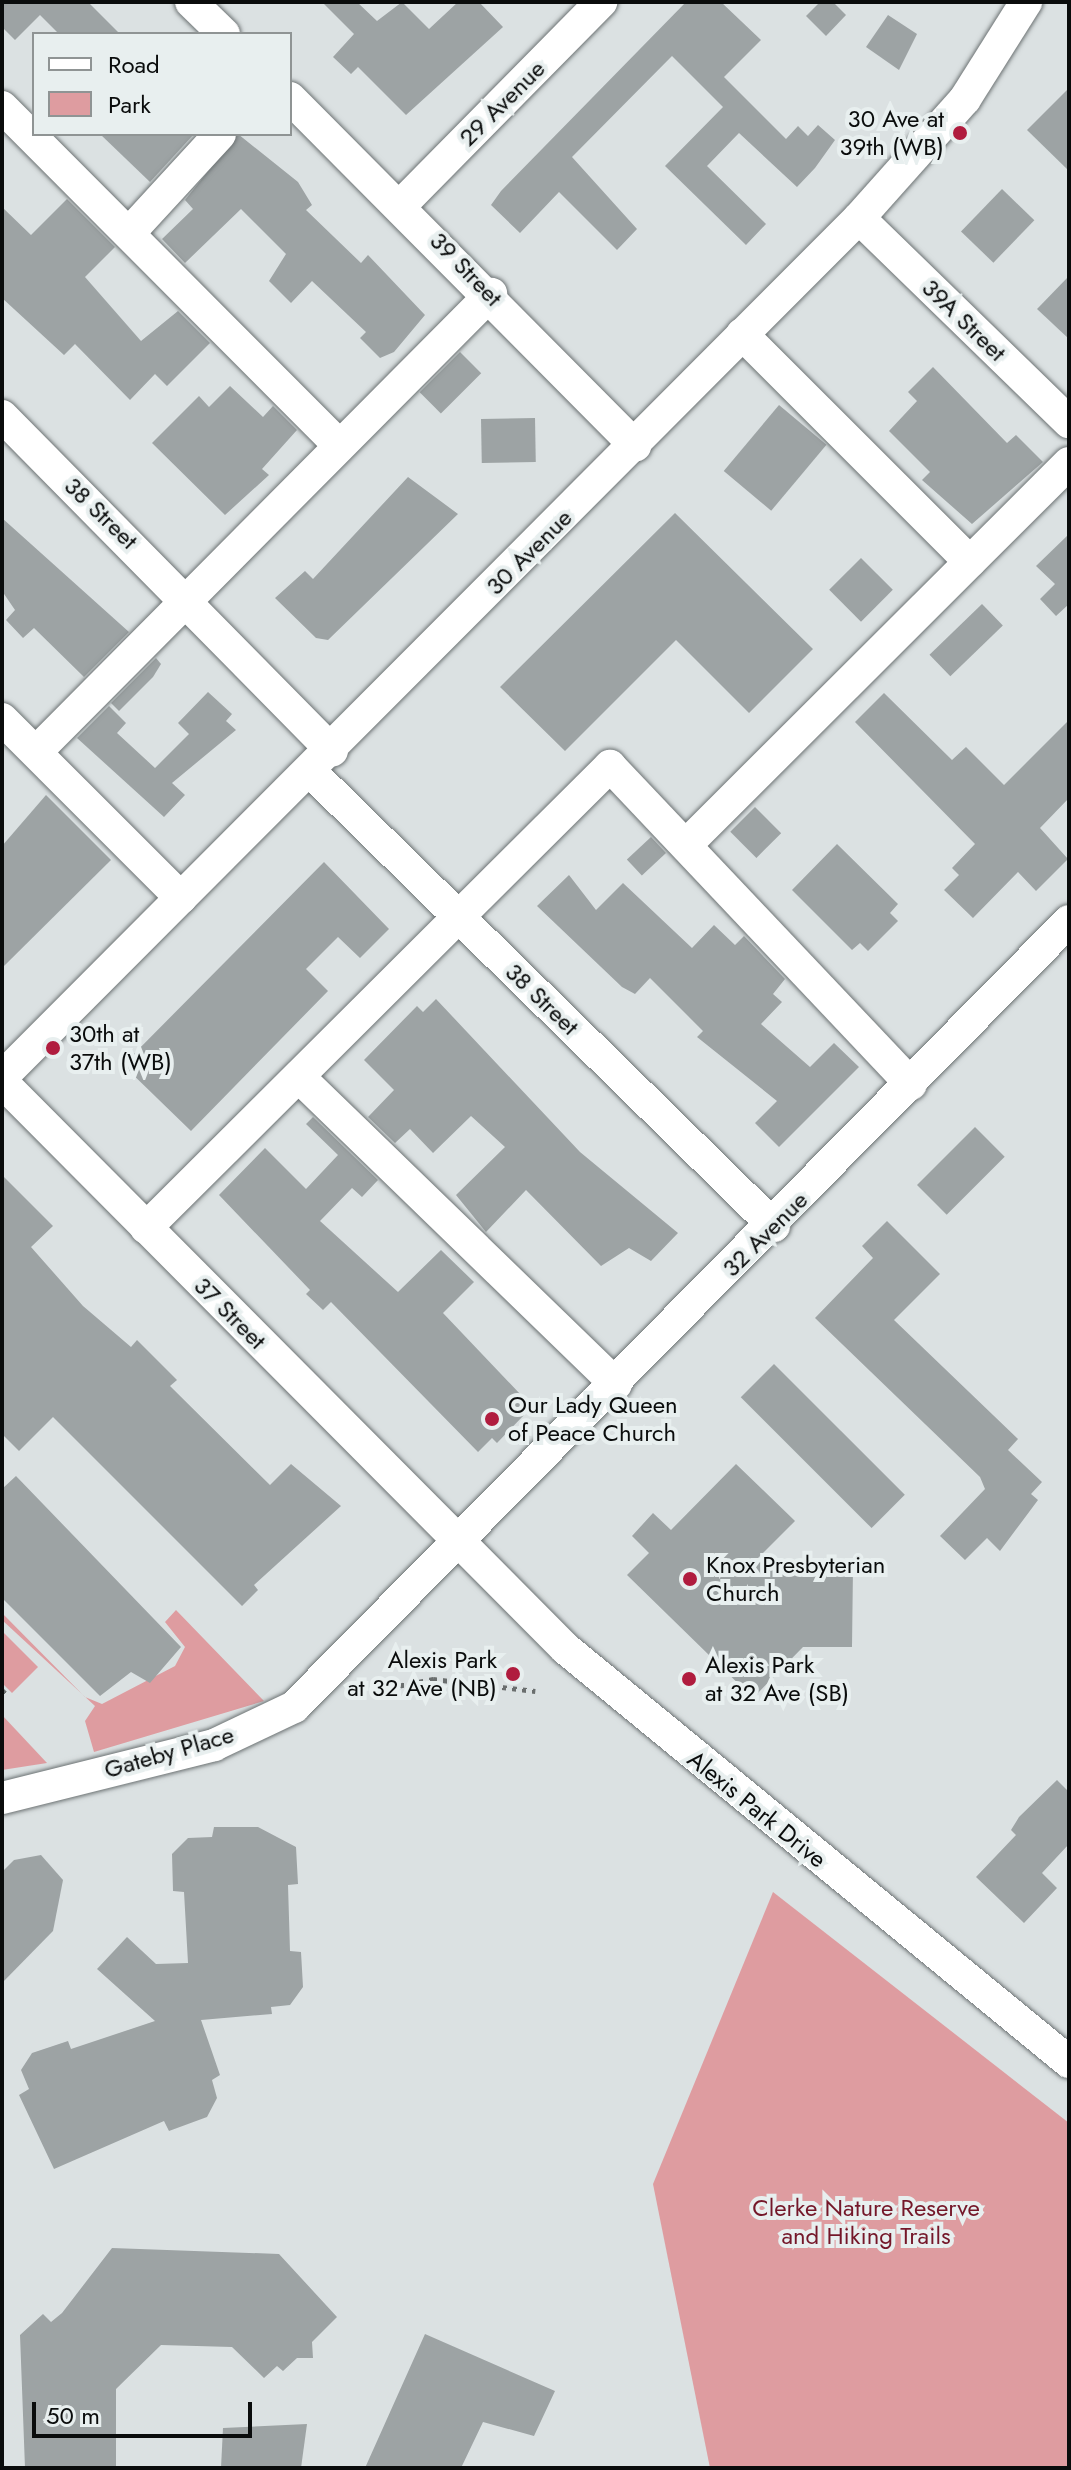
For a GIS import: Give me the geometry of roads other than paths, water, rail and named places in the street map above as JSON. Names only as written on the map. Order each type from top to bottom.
[{"type":"street","points":[[191,2],[222,32]]},
{"type":"street","name":"29 Avenue","points":[[402,204],[601,2]]},
{"type":"street","name":"30 Avenue","points":[[2,1079],[859,218],[965,99],[1026,2]]},
{"type":"street","name":"39 Street","points":[[292,100],[402,204],[635,446]]},
{"type":"street","points":[[2,107],[339,445]]},
{"type":"street","points":[[130,232],[218,136]]},
{"type":"street","name":"39A Street","points":[[859,218],[1069,422]]},
{"type":"street","points":[[36,752],[491,294]]},
{"type":"street","points":[[742,334],[970,562]]},
{"type":"street","name":"38 Street","points":[[2,416],[187,598],[321,761],[459,918],[774,1226]]},
{"type":"street","points":[[686,845],[1069,463]]},
{"type":"street","points":[[2,719],[181,898]]},
{"type":"street","points":[[146,1228],[610,766],[911,1084]]},
{"type":"street","name":"32 Avenue","points":[[457,1543],[774,1226],[1069,921]]},
{"type":"street","points":[[300,1078],[616,1384]]},
{"type":"street","name":"37 Street","points":[[2,1079],[457,1543]]},
{"type":"street","name":"Gateby Place","points":[[2,1798],[214,1745],[294,1707],[457,1543]]},
{"type":"street","name":"Alexis Park Drive","points":[[457,1543],[629,1706],[1069,2062]]},
{"type":"place","name":"30 Ave at 39th (WB)","points":[[960,133]]},
{"type":"place","name":"30th at 37th (WB)","points":[[53,1048]]},
{"type":"place","name":"Our Lady Queen of Peace Church","points":[[492,1419]]},
{"type":"place","name":"Knox Presbyterian Church","points":[[690,1579]]},
{"type":"place","name":"Alexis Park at 32 Ave (NB)","points":[[513,1674]]},
{"type":"place","name":"Alexis Park at 32 Ave (SB)","points":[[689,1679]]},
{"type":"park label","name":"Clerke Nature Reserve and Hiking Trails","points":[[866,2222]]}]
